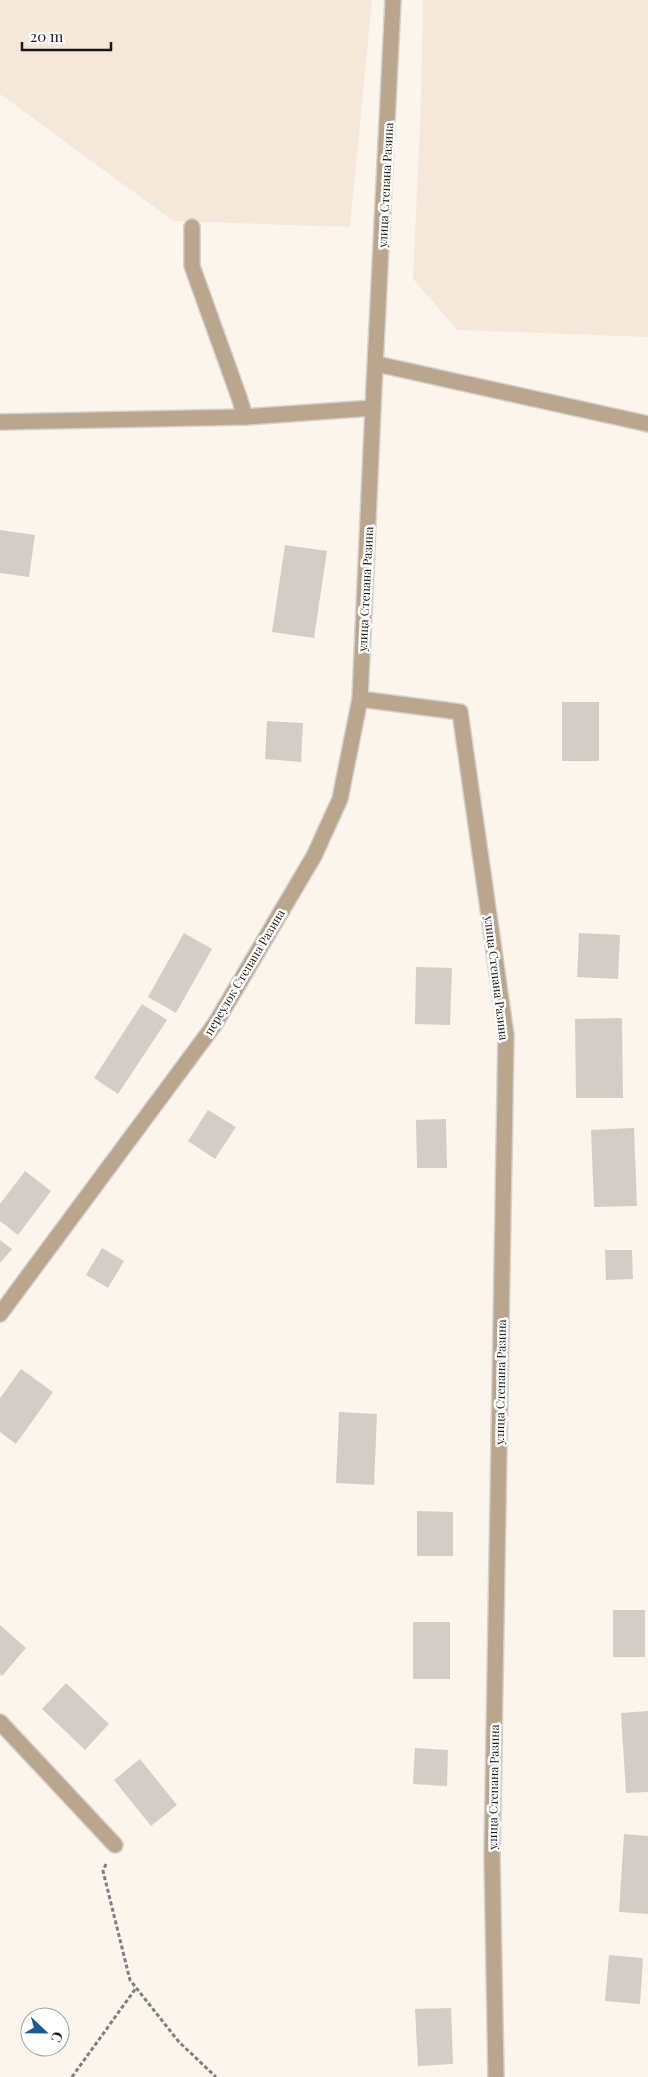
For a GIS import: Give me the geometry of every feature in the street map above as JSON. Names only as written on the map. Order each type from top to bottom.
[{"type":"street","name":"улица Степана Разина","points":[[393,0],[360,699],[460,712],[506,1035],[492,1856],[496,2077]]},
{"type":"street","points":[[192,227],[192,266],[245,417]]},
{"type":"street","points":[[377,364],[648,424]]},
{"type":"street","points":[[0,422],[245,417],[373,408]]},
{"type":"street","name":"переулок Степана Разина","points":[[0,1314],[215,1024],[314,856],[340,799],[360,699]]},
{"type":"street","points":[[0,1722],[116,1845]]},
{"type":"path","points":[[116,1845],[103,1870],[130,1980],[179,2042],[216,2077]]},
{"type":"path","points":[[72,2077],[136,1988]]},
{"type":"shaded area","points":[[0,0],[372,0],[350,227],[173,221],[0,94]]},
{"type":"shaded area","points":[[423,0],[648,0],[648,337],[457,330],[413,279],[421,102]]},
{"type":"building","points":[[0,530],[35,535],[29,577],[0,573]]},
{"type":"building","points":[[285,545],[327,551],[314,638],[272,632]]},
{"type":"building","points":[[562,702],[599,702],[599,761],[562,761]]},
{"type":"building","points":[[267,721],[303,723],[301,762],[265,759]]},
{"type":"building","points":[[184,933],[212,949],[176,1013],[148,997]]},
{"type":"building","points":[[579,933],[620,935],[618,979],[577,977]]},
{"type":"building","points":[[416,967],[452,968],[450,1025],[415,1024]]},
{"type":"building","points":[[142,1004],[167,1020],[118,1094],[94,1078]]},
{"type":"building","points":[[622,1018],[623,1098],[576,1098],[575,1019]]},
{"type":"building","points":[[208,1110],[236,1127],[215,1159],[188,1141]]},
{"type":"building","points":[[446,1119],[447,1168],[417,1168],[416,1120]]},
{"type":"building","points":[[634,1128],[637,1206],[594,1207],[591,1130]]},
{"type":"building","points":[[25,1171],[51,1191],[18,1235],[0,1221],[0,1204]]},
{"type":"building","points":[[0,1240],[12,1249],[0,1263]]},
{"type":"building","points":[[102,1248],[124,1261],[108,1288],[86,1275]]},
{"type":"building","points":[[605,1250],[632,1250],[633,1279],[606,1280]]},
{"type":"building","points":[[21,1369],[53,1392],[16,1444],[0,1432],[0,1398]]},
{"type":"building","points":[[339,1412],[377,1414],[374,1485],[336,1483]]},
{"type":"building","points":[[417,1511],[453,1512],[453,1556],[417,1556]]},
{"type":"building","points":[[613,1610],[645,1610],[645,1657],[613,1657]]},
{"type":"building","points":[[413,1622],[450,1622],[450,1679],[413,1679]]},
{"type":"building","points":[[0,1625],[26,1648],[2,1676],[0,1674]]},
{"type":"building","points":[[66,1683],[109,1724],[85,1750],[42,1709]]},
{"type":"building","points":[[648,1711],[648,1792],[626,1793],[621,1713]]},
{"type":"building","points":[[415,1748],[448,1750],[447,1786],[413,1784]]},
{"type":"building","points":[[140,1759],[177,1805],[151,1826],[114,1780]]},
{"type":"building","points":[[624,1834],[648,1836],[648,1914],[619,1912]]},
{"type":"building","points":[[609,1955],[643,1958],[640,2004],[605,2001]]},
{"type":"building","points":[[451,2008],[453,2064],[418,2066],[415,2009]]}]
